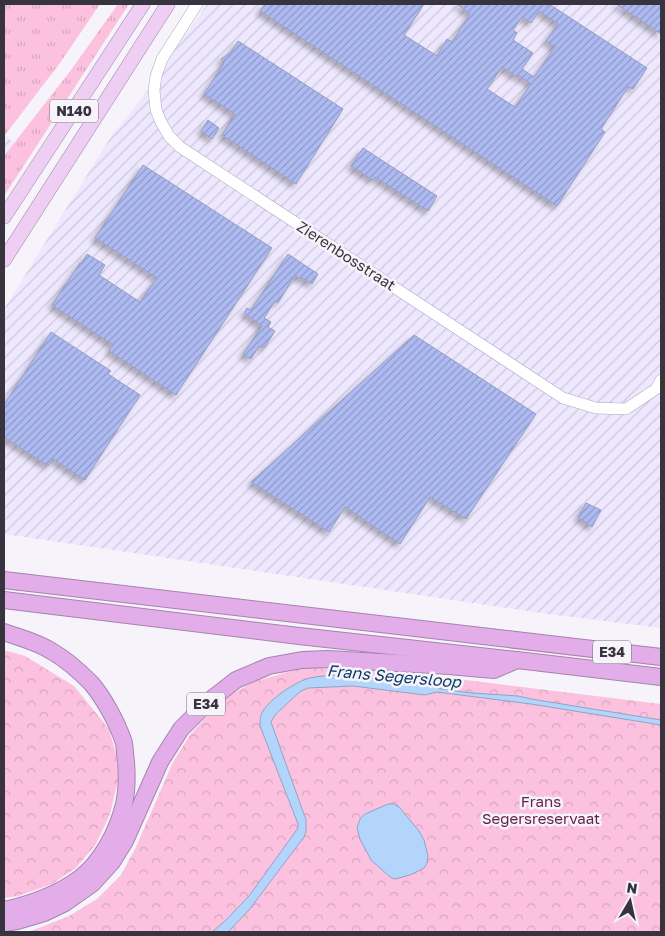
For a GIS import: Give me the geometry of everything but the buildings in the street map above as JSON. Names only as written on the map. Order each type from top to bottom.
[{"type":"highway","name":"E34","points":[[4,580],[661,658]]},
{"type":"highway","name":"E34","points":[[4,600],[661,677]]},
{"type":"highway","points":[[4,632],[52,651],[92,685],[112,714],[124,744],[127,774],[124,803],[114,832],[100,856],[82,876],[56,893],[24,906],[4,910]]},
{"type":"highway","name":"E34","points":[[4,923],[44,913],[65,903],[92,884],[112,862],[125,841],[160,762],[181,729],[208,701],[236,680],[269,666],[302,660],[328,659],[494,670],[516,660]]},
{"type":"main road","name":"N140","points":[[4,217],[143,4]]},
{"type":"main road","name":"N140","points":[[4,260],[168,4]]},
{"type":"street","name":"Zierenbosstraat","points":[[197,4],[162,59],[156,76],[154,90],[156,110],[161,122],[168,136],[180,147],[563,398],[596,408],[626,409],[658,384]]},
{"type":"shaded area","points":[[207,4],[661,4],[661,628],[548,614],[4,534],[4,309],[110,138],[146,92]]},
{"type":"shaded area","points":[[4,135],[14,143],[4,156]]},
{"type":"green space","points":[[4,4],[100,4],[60,63],[5,135],[4,135]]},
{"type":"green space","points":[[118,4],[129,4],[4,196],[4,156],[71,70]]},
{"type":"green space","points":[[4,650],[25,656],[74,686],[109,729],[116,754],[118,780],[110,814],[96,844],[76,868],[52,884],[18,896],[4,898]]},
{"type":"green space","name":"Frans Segersreservaat","points":[[302,668],[376,669],[661,704],[661,932],[22,932],[31,931],[69,916],[97,899],[121,875],[136,847],[173,762],[190,735],[208,715],[232,694],[253,682]]},
{"type":"water","points":[[334,675],[425,684],[442,689],[472,693],[518,696],[661,720],[661,725],[531,704],[437,692],[425,695],[353,686],[308,688],[301,691],[275,715],[271,722],[306,820],[306,832],[249,910],[228,932],[212,932],[249,896],[298,828],[260,726],[261,715],[275,698],[297,683],[313,677]]},
{"type":"water","points":[[388,804],[394,804],[399,807],[419,831],[424,840],[428,856],[424,868],[410,875],[395,879],[390,877],[371,860],[360,839],[357,828],[360,819],[365,814]]},
{"type":"water label","name":"Frans Segersloop","points":[[394,676]]}]
